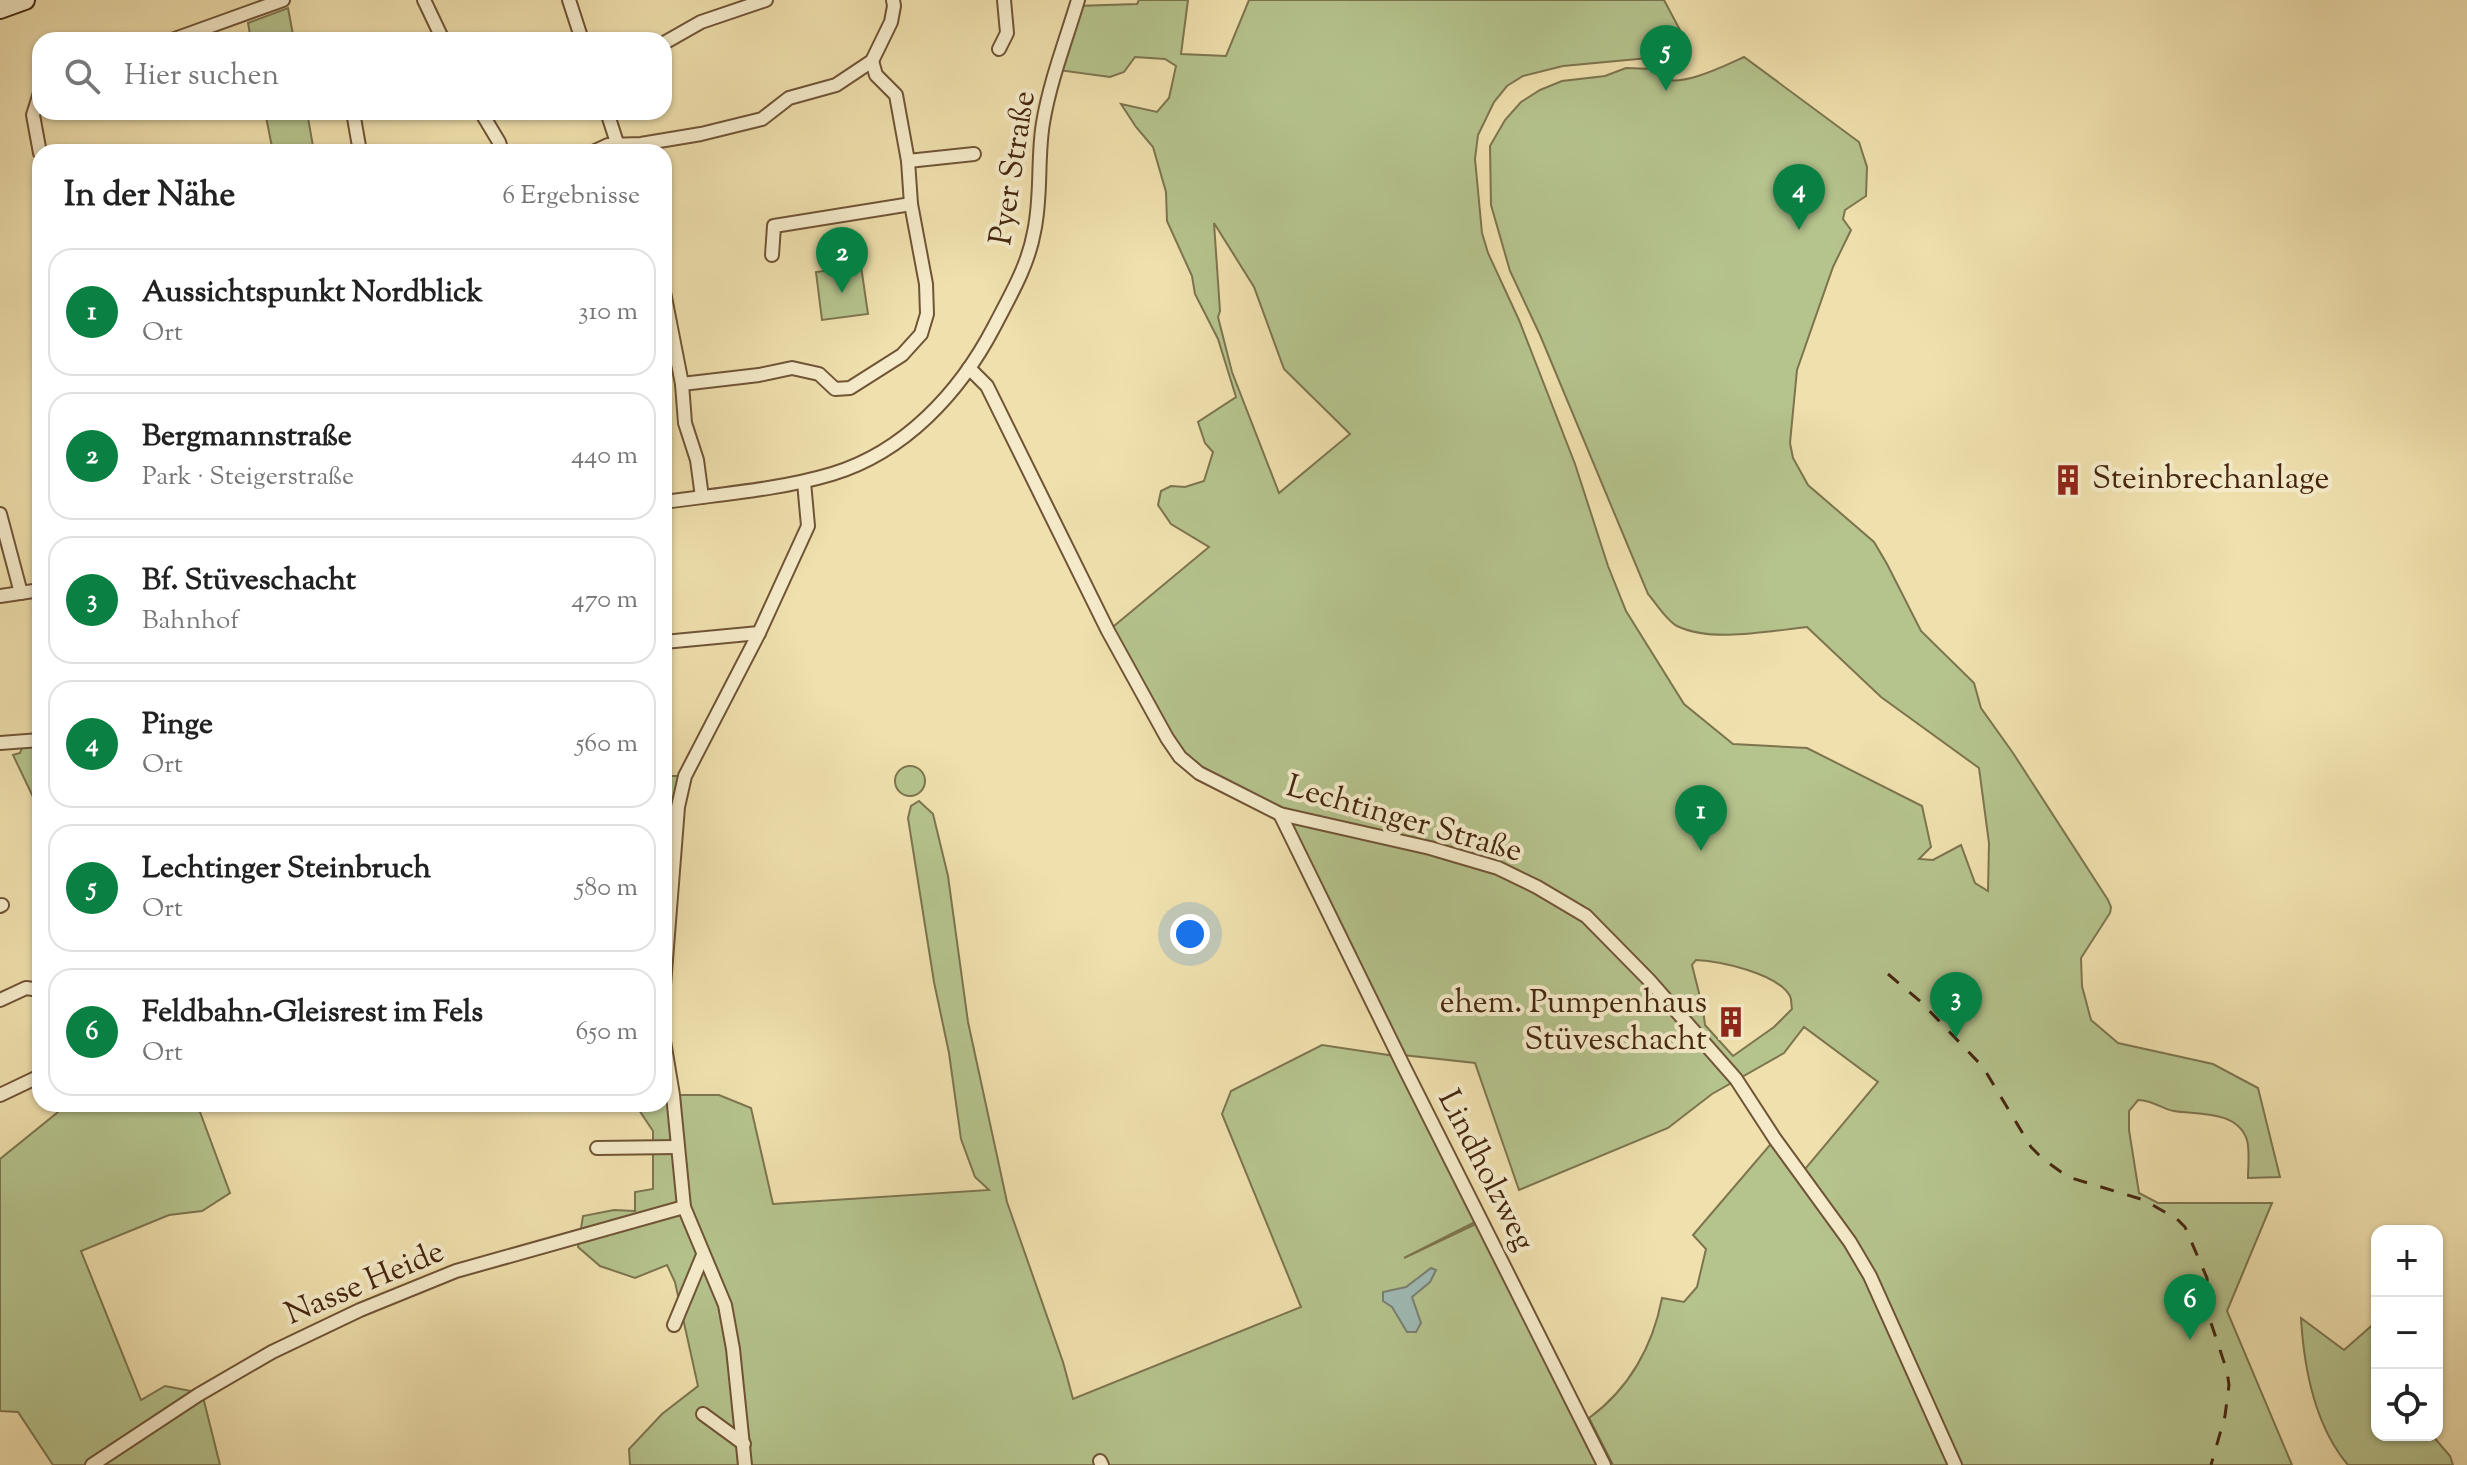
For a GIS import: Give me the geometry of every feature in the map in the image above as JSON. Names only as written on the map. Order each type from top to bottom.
[{"type":"street","points":[[0,9],[25,0]]},
{"type":"street","points":[[193,32],[283,0]]},
{"type":"street","points":[[424,0],[439,32]]},
{"type":"street","points":[[569,0],[579,32]]},
{"type":"street","points":[[672,38],[701,22],[766,0]]},
{"type":"street","points":[[646,144],[762,119],[789,98],[836,85],[872,61],[891,22],[893,0]]},
{"type":"street","points":[[999,49],[1007,33],[1004,0]]},
{"type":"street","name":"Pyer Straße","points":[[672,501],[804,482],[836,473],[865,460],[912,431],[952,392],[1007,302],[1028,256],[1035,230],[1043,121],[1078,0]]},
{"type":"street","points":[[682,384],[792,368],[819,374],[835,389],[850,388],[902,355],[921,334],[927,314],[926,284],[911,204],[908,161],[896,95],[876,75],[872,61]]},
{"type":"street","points":[[34,120],[38,144]]},
{"type":"street","points":[[354,120],[359,144]]},
{"type":"street","points":[[486,120],[500,144]]},
{"type":"street","points":[[610,120],[617,144]]},
{"type":"street","points":[[908,161],[974,154]]},
{"type":"street","points":[[772,255],[774,226],[911,204]]},
{"type":"street","points":[[672,333],[682,384],[685,423],[697,460],[702,497]]},
{"type":"street","name":"Lechtinger Straße","points":[[969,368],[993,397],[1108,631],[1180,757],[1199,773],[1280,814],[1452,854],[1498,868],[1586,916],[1649,980],[1736,1079],[1775,1139],[1850,1242],[1870,1276],[1955,1465]]},
{"type":"street","points":[[672,883],[678,807],[685,776],[759,633],[808,526],[804,482]]},
{"type":"street","points":[[0,514],[21,593]]},
{"type":"street","points":[[0,596],[32,591]]},
{"type":"street","points":[[672,641],[759,633]]},
{"type":"street","points":[[0,743],[32,741]]},
{"type":"street","name":"Lindholzweg","points":[[1280,814],[1604,1465]]},
{"type":"street","points":[[0,1000],[26,988],[32,989]]},
{"type":"street","points":[[0,1095],[32,1080]]},
{"type":"street","points":[[672,1089],[684,1207],[725,1305],[733,1349],[745,1465]]},
{"type":"street","points":[[597,1148],[677,1147]]},
{"type":"street","name":"Nasse Heide","points":[[92,1465],[198,1395],[272,1352],[360,1310],[456,1271],[684,1207]]},
{"type":"street","points":[[674,1325],[703,1255]]},
{"type":"street","points":[[703,1414],[744,1444]]},
{"type":"green space","points":[[1139,0],[1188,0],[1181,54],[1226,56],[1249,0],[1664,0],[1680,30],[1682,48],[1670,56],[1563,66],[1523,76],[1507,86],[1494,102],[1478,135],[1475,159],[1482,233],[1488,253],[1519,320],[1575,464],[1626,611],[1684,704],[1733,744],[1807,748],[1922,806],[1931,847],[1919,859],[1933,860],[1961,845],[1975,883],[1988,891],[1989,843],[1979,768],[1881,697],[1807,627],[1723,635],[1691,631],[1673,623],[1648,594],[1540,335],[1510,271],[1491,205],[1490,146],[1505,120],[1521,102],[1562,81],[1605,76],[1626,68],[1653,69],[1662,78],[1680,80],[1744,57],[1859,142],[1867,167],[1866,196],[1845,210],[1843,219],[1851,230],[1833,267],[1797,370],[1790,443],[1793,458],[1808,485],[1874,542],[1921,631],[1974,683],[1981,708],[2108,900],[2110,913],[2081,958],[2082,986],[2091,1020],[2118,1043],[2213,1064],[2258,1088],[2280,1177],[2248,1178],[2247,1140],[2235,1123],[2226,1119],[2174,1111],[2138,1100],[2129,1111],[2129,1130],[2139,1193],[2158,1203],[2272,1203],[2227,1311],[2292,1465],[1613,1465],[1589,1418],[1616,1394],[1637,1365],[1652,1333],[1662,1298],[1684,1302],[1697,1287],[1706,1249],[1693,1235],[1775,1139],[1801,1174],[1878,1082],[1804,1027],[1784,1053],[1712,1094],[1668,1128],[1519,1190],[1475,1063],[1403,1055],[1280,814],[1180,757],[1108,631],[1209,547],[1171,524],[1158,505],[1161,491],[1171,486],[1185,487],[1204,481],[1213,452],[1205,443],[1198,422],[1236,397],[1218,339],[1195,294],[1192,276],[1167,221],[1166,192],[1153,147],[1121,104],[1157,112],[1169,98],[1176,66],[1165,59],[1135,57],[1124,72],[1110,77],[1058,70],[1076,6],[1137,4]],"holes":[[[1214,223],[1254,287],[1284,369],[1350,434],[1279,493],[1232,372],[1218,317]],[[1696,960],[1732,966],[1773,981],[1790,996],[1792,1009],[1774,1027],[1733,1056],[1705,1025],[1692,965]]]},
{"type":"green space","points":[[288,8],[292,32],[250,32],[248,23]]},
{"type":"green space","points":[[267,120],[308,120],[313,144],[271,144]]},
{"type":"green space","points":[[861,266],[868,314],[822,320],[816,272]]},
{"type":"green space","points":[[32,747],[32,795],[13,755],[20,753],[22,748]]},
{"type":"green space","points":[[910,766],[921,770],[925,781],[921,792],[910,796],[899,792],[895,781],[899,770]]},
{"type":"green space","points":[[672,776],[685,776],[672,905]]},
{"type":"green space","points":[[919,801],[933,814],[948,876],[968,1022],[1007,1202],[1073,1399],[1301,1307],[1222,1114],[1231,1091],[1322,1045],[1395,1056],[1477,1221],[1404,1258],[1478,1223],[1598,1465],[630,1465],[629,1449],[662,1414],[698,1386],[675,1282],[667,1265],[635,1278],[600,1266],[578,1247],[583,1216],[614,1210],[635,1211],[635,1192],[653,1189],[653,1131],[640,1112],[672,1112],[672,1089],[673,1095],[719,1095],[751,1108],[773,1204],[989,1190],[975,1177],[961,1139],[908,818],[911,806]]},
{"type":"green space","points":[[58,1112],[200,1112],[230,1193],[202,1211],[169,1215],[81,1251],[141,1400],[165,1386],[202,1393],[220,1465],[53,1465],[18,1412],[0,1411],[0,1159]]},
{"type":"green space","points":[[2301,1318],[2344,1350],[2371,1326],[2371,1441],[2437,1441],[2450,1456],[2453,1465],[2348,1465],[2319,1415],[2305,1357]]},
{"type":"water","points":[[1431,1268],[1436,1270],[1430,1282],[1412,1297],[1421,1323],[1416,1332],[1407,1332],[1392,1307],[1383,1301],[1383,1292],[1406,1287]]},
{"type":"railway","points":[[1888,974],[1921,1002],[1983,1067],[2031,1147],[2043,1159],[2068,1177],[2144,1200],[2185,1227],[2207,1278],[2211,1323],[2229,1385],[2225,1416],[2211,1465]]},
{"type":"place","name":"Lechtinger Steinbruch","points":[[1666,91]]},
{"type":"place","name":"Pinge","points":[[1799,230]]},
{"type":"place","name":"Bergmannstraße","points":[[842,293]]},
{"type":"place","name":"Steinbrechanlage","points":[[2068,480]]},
{"type":"place","name":"Aussichtspunkt Nordblick","points":[[1701,851]]},
{"type":"place","name":"ehem. Pumpenhaus Stüveschacht","points":[[1731,1022]]},
{"type":"place","name":"Bf. Stüveschacht","points":[[1956,1038]]},
{"type":"place","name":"Feldbahn-Gleisrest im Fels","points":[[2190,1340]]}]
